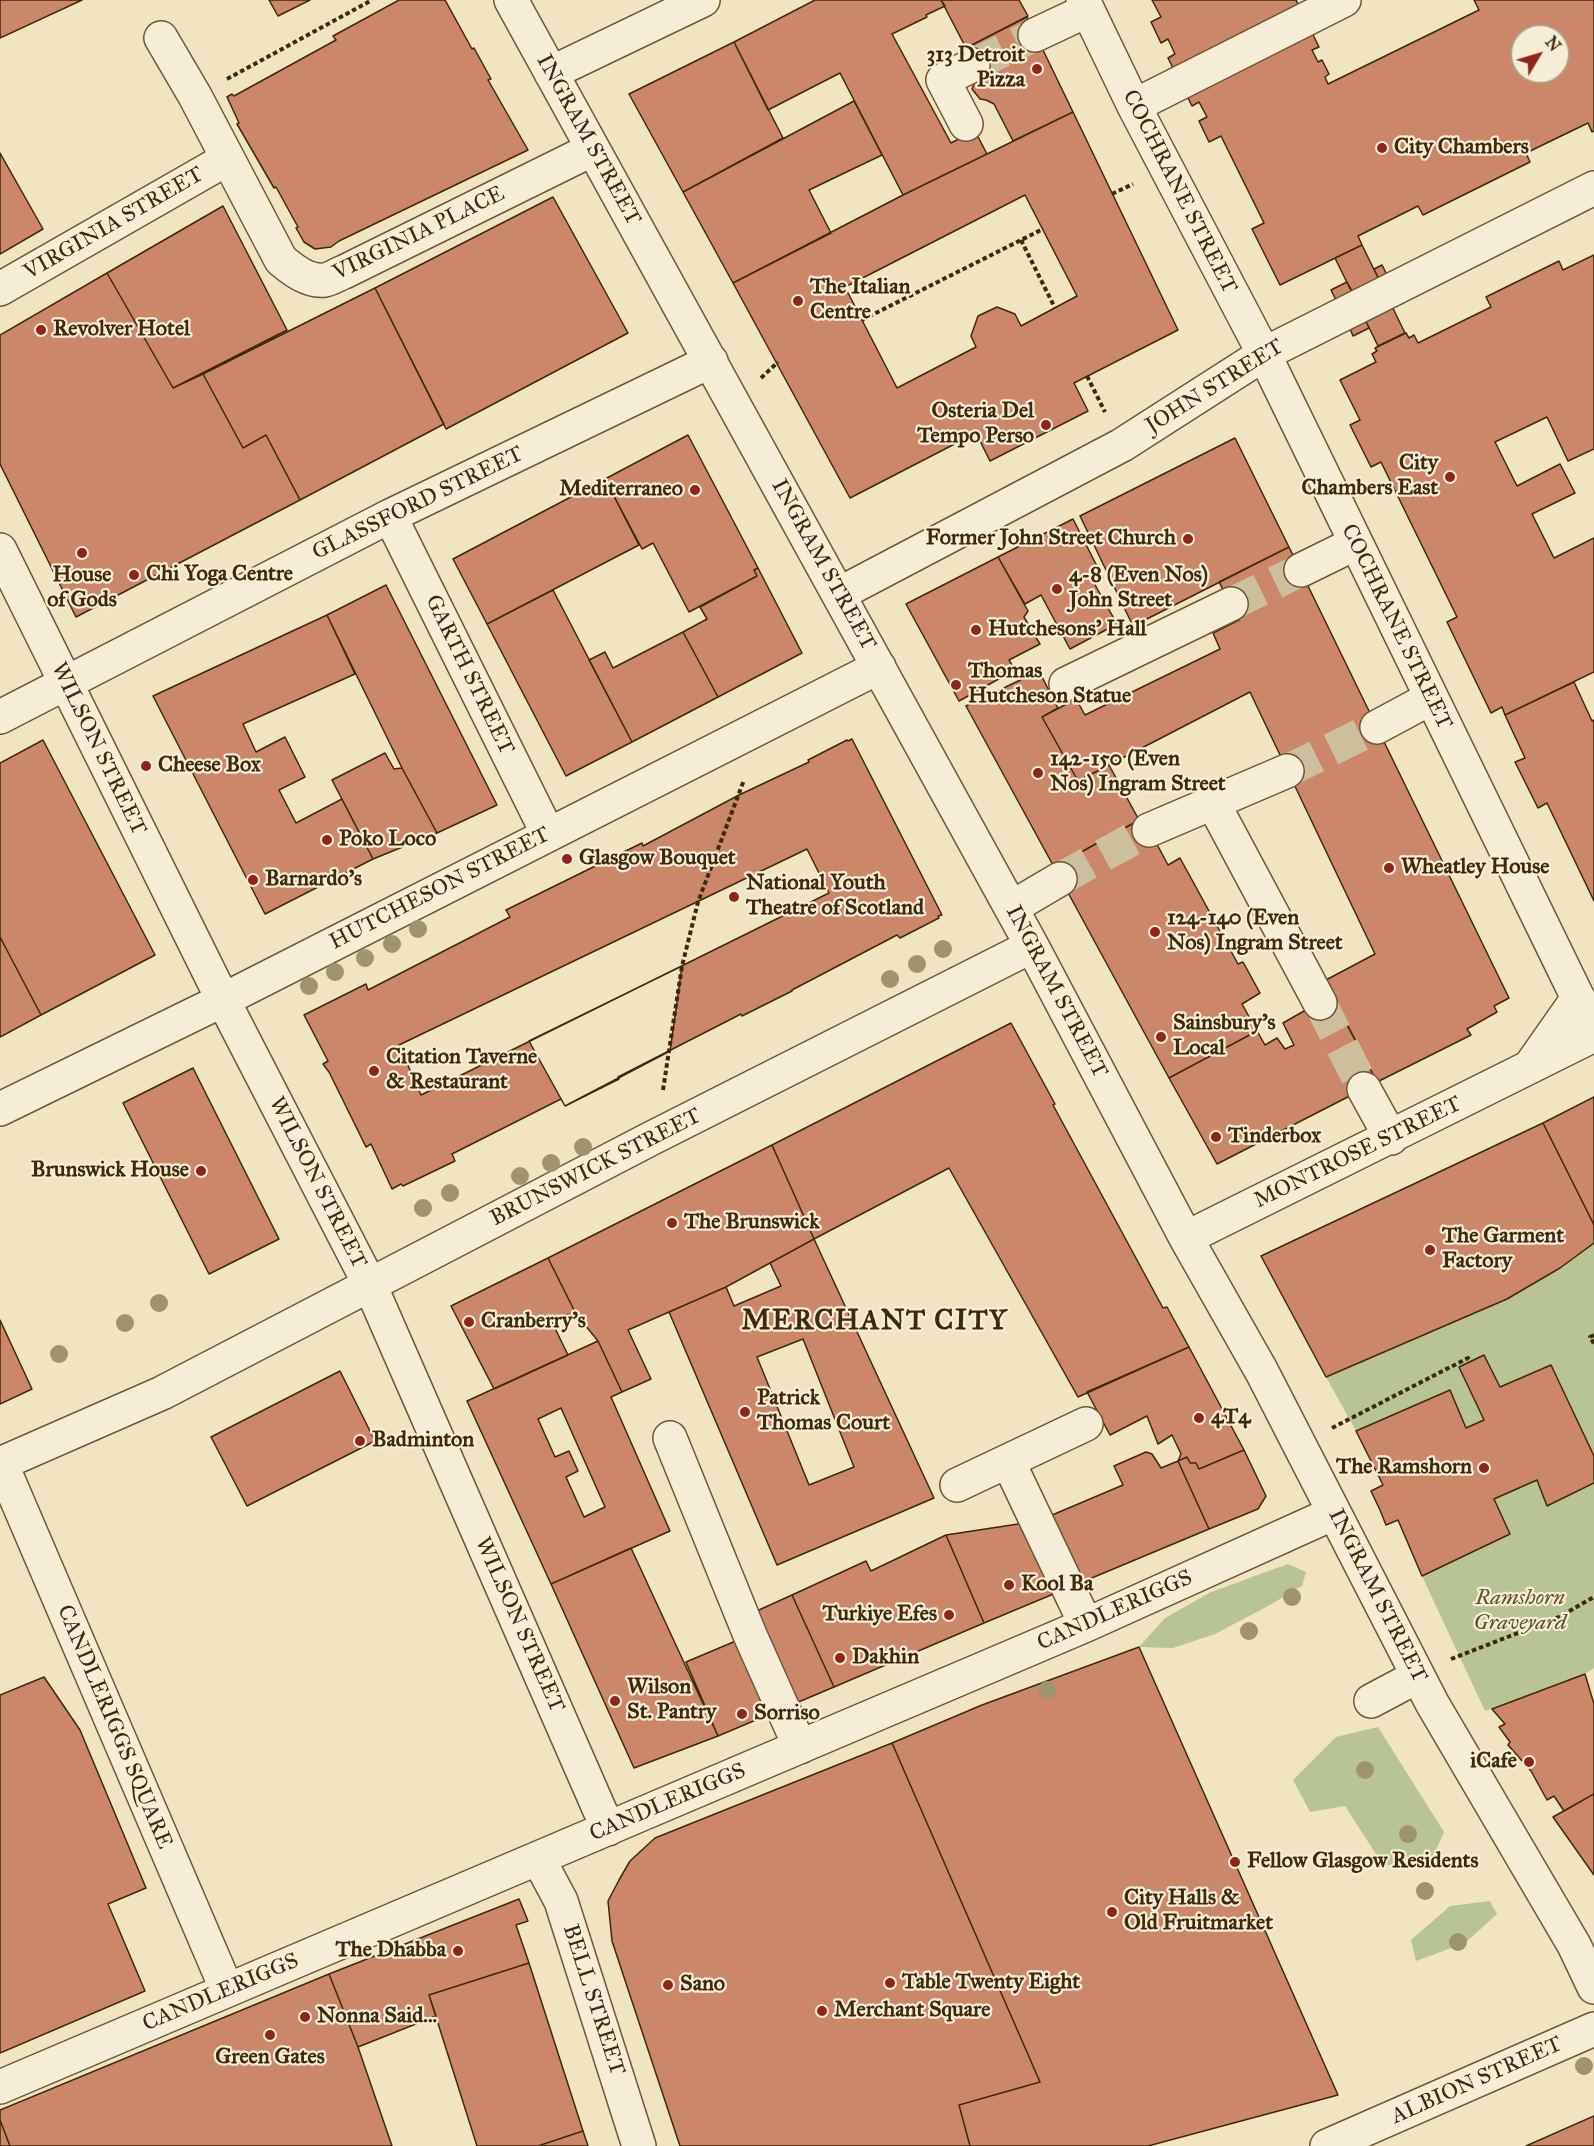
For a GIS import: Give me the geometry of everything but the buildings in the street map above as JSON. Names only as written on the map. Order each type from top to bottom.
[{"type":"street","name":"INGRAM STREET","points":[[512,0],[1032,946],[1186,1238],[1262,1372],[1432,1703],[1584,1940],[1594,1987]]},
{"type":"street","points":[[551,73],[703,0]]},
{"type":"street","points":[[1134,106],[1344,0]]},
{"type":"street","points":[[1035,35],[1085,5]]},
{"type":"street","name":"COCHRANE STREET","points":[[1085,5],[1134,106],[1264,354],[1431,698],[1586,1008]]},
{"type":"street","name":"VIRGINIA PLACE","points":[[161,38],[195,96],[281,260],[295,272],[325,280],[593,149]]},
{"type":"street","points":[[966,124],[944,80],[973,65]]},
{"type":"street","name":"VIRGINIA STREET","points":[[0,289],[228,159]]},
{"type":"street","name":"JOHN STREET","points":[[839,594],[1122,445],[1264,354],[1594,188]]},
{"type":"street","name":"GLASSFORD STREET","points":[[0,717],[390,516],[711,361]]},
{"type":"street","name":"GARTH STREET","points":[[390,516],[548,834]]},
{"type":"street","points":[[1301,570],[1356,543]]},
{"type":"street","name":"WILSON STREET","points":[[0,550],[223,1000],[370,1286],[608,1829]]},
{"type":"street","points":[[1066,684],[1231,604]]},
{"type":"street","name":"HUTCHESON STREET","points":[[0,1109],[223,1000],[879,667]]},
{"type":"street","points":[[1377,727],[1431,698]]},
{"type":"street","points":[[1149,830],[1287,771]]},
{"type":"street","points":[[1213,803],[1320,1003]]},
{"type":"street","points":[[1011,908],[1060,879]]},
{"type":"street","name":"BRUNSWICK STREET","points":[[0,1463],[162,1393],[652,1138],[1032,946]]},
{"type":"street","name":"MONTROSE STREET","points":[[1530,1068],[1586,1008]]},
{"type":"street","name":"MONTROSE STREET","points":[[1186,1238],[1594,1035]]},
{"type":"street","points":[[1364,1089],[1391,1138]]},
{"type":"street","points":[[957,1485],[1086,1424]]},
{"type":"street","points":[[670,1438],[750,1635],[800,1747]]},
{"type":"street","points":[[1008,1461],[1086,1625]]},
{"type":"street","name":"CANDLERIGGS SQUARE","points":[[0,1463],[227,1990]]},
{"type":"street","name":"CANDLERIGGS","points":[[0,2087],[1086,1625],[1334,1513]]},
{"type":"street","points":[[1371,1701],[1418,1676]]},
{"type":"street","name":"BELL STREET","points":[[538,1858],[561,1901],[639,2146]]},
{"type":"street","name":"ALBION STREET","points":[[1327,2146],[1378,2136],[1594,2029]]},
{"type":"path","points":[[195,96],[372,0]]},
{"type":"path","points":[[862,320],[1043,229]]},
{"type":"path","points":[[1021,240],[1055,308]]},
{"type":"path","points":[[652,1138],[664,1087],[682,966],[698,902],[739,795],[760,728]]},
{"type":"path","points":[[1594,1335],[1590,1337],[1594,1344]]},
{"type":"path","points":[[1300,1446],[1468,1358],[1470,1362]]},
{"type":"path","points":[[1418,1676],[1459,1655],[1559,1617],[1594,1597]]},
{"type":"green space","points":[[1594,1243],[1594,1456],[1551,1365],[1500,1387],[1484,1356],[1460,1367],[1484,1420],[1466,1428],[1450,1390],[1356,1431],[1326,1377],[1507,1299],[1560,1268]]},
{"type":"green space","name":"Ramshorn Graveyard","points":[[1537,1480],[1548,1506],[1594,1483],[1594,1668],[1585,1674],[1485,1711],[1422,1576],[1510,1534],[1494,1499]]},
{"type":"green space","points":[[1288,1564],[1306,1572],[1302,1586],[1268,1606],[1215,1634],[1173,1648],[1139,1647],[1165,1618],[1211,1592]]},
{"type":"green space","points":[[1378,1727],[1444,1832],[1430,1864],[1383,1865],[1345,1806],[1310,1812],[1293,1780],[1336,1737]]},
{"type":"green space","points":[[1490,1901],[1497,1914],[1465,1943],[1416,1961],[1411,1940],[1450,1906]]},
{"type":"tunnel","points":[[973,65],[1035,35]]},
{"type":"tunnel","points":[[1231,604],[1301,570]]},
{"type":"tunnel","points":[[1287,771],[1377,727]]},
{"type":"tunnel","points":[[1060,879],[1149,830]]},
{"type":"tunnel","points":[[1320,1003],[1364,1089]]},
{"type":"place","name":"313 Detroit Pizza","points":[[1037,69]]},
{"type":"place","name":"City Chambers","points":[[1382,148]]},
{"type":"place","name":"The Italian Centre","points":[[798,301]]},
{"type":"place","name":"Revolver Hotel","points":[[41,330]]},
{"type":"place","name":"Osteria Del Tempo Perso","points":[[1046,425]]},
{"type":"place","name":"City Chambers East","points":[[1450,477]]},
{"type":"place","name":"Mediterraneo","points":[[695,490]]},
{"type":"place","name":"Former John Street Church","points":[[1188,539]]},
{"type":"place","name":"House of Gods","points":[[82,553]]},
{"type":"place","name":"Chi Yoga Centre","points":[[134,575]]},
{"type":"place","name":"4-8 (Even Nos) John Street","points":[[1057,589]]},
{"type":"place","name":"Hutchesons' Hall","points":[[976,630]]},
{"type":"place","name":"Thomas Hutcheson Statue","points":[[956,685]]},
{"type":"place","name":"Cheese Box","points":[[146,766]]},
{"type":"place","name":"142-150 (Even Nos) Ingram Street","points":[[1038,773]]},
{"type":"place","name":"Poko Loco","points":[[327,840]]},
{"type":"place","name":"Glasgow Bouquet","points":[[567,859]]},
{"type":"place","name":"Wheatley House","points":[[1389,868]]},
{"type":"place","name":"Barnardo's","points":[[253,880]]},
{"type":"place","name":"National Youth Theatre of Scotland","points":[[734,897]]},
{"type":"place","name":"124-140 (Even Nos) Ingram Street","points":[[1155,932]]},
{"type":"place","name":"Sainsbury's Local","points":[[1161,1037]]},
{"type":"place","name":"Citation Taverne & Restaurant","points":[[374,1071]]},
{"type":"place","name":"Tinderbox","points":[[1216,1137]]},
{"type":"place","name":"Brunswick House","points":[[201,1171]]},
{"type":"place","name":"The Brunswick","points":[[672,1223]]},
{"type":"place","name":"The Garment Factory","points":[[1430,1250]]},
{"type":"place","name":"Cranberry's","points":[[469,1322]]},
{"type":"place","name":"Patrick Thomas Court","points":[[745,1412]]},
{"type":"place","name":"4T4","points":[[1199,1418]]},
{"type":"place","name":"Badminton","points":[[360,1441]]},
{"type":"place","name":"The Ramshorn","points":[[1484,1468]]},
{"type":"place","name":"Kool Ba","points":[[1009,1585]]},
{"type":"place","name":"Turkiye Efes","points":[[949,1615]]},
{"type":"place","name":"Dakhin","points":[[840,1658]]},
{"type":"place","name":"Wilson St. Pantry","points":[[615,1701]]},
{"type":"place","name":"Sorriso","points":[[742,1714]]},
{"type":"place","name":"iCafe","points":[[1529,1762]]},
{"type":"place","name":"Fellow Glasgow Residents","points":[[1235,1862]]},
{"type":"place","name":"City Halls & Old Fruitmarket","points":[[1112,1912]]},
{"type":"place","name":"The Dhabba","points":[[458,1951]]},
{"type":"place","name":"Table Twenty Eight","points":[[890,1983]]},
{"type":"place","name":"Sano","points":[[668,1985]]},
{"type":"place","name":"Merchant Square","points":[[822,2011]]},
{"type":"place","name":"Nonna Said...","points":[[305,2017]]},
{"type":"place","name":"Green Gates","points":[[270,2035]]},
{"type":"district","name":"MERCHANT CITY","points":[[875,1322]]}]
